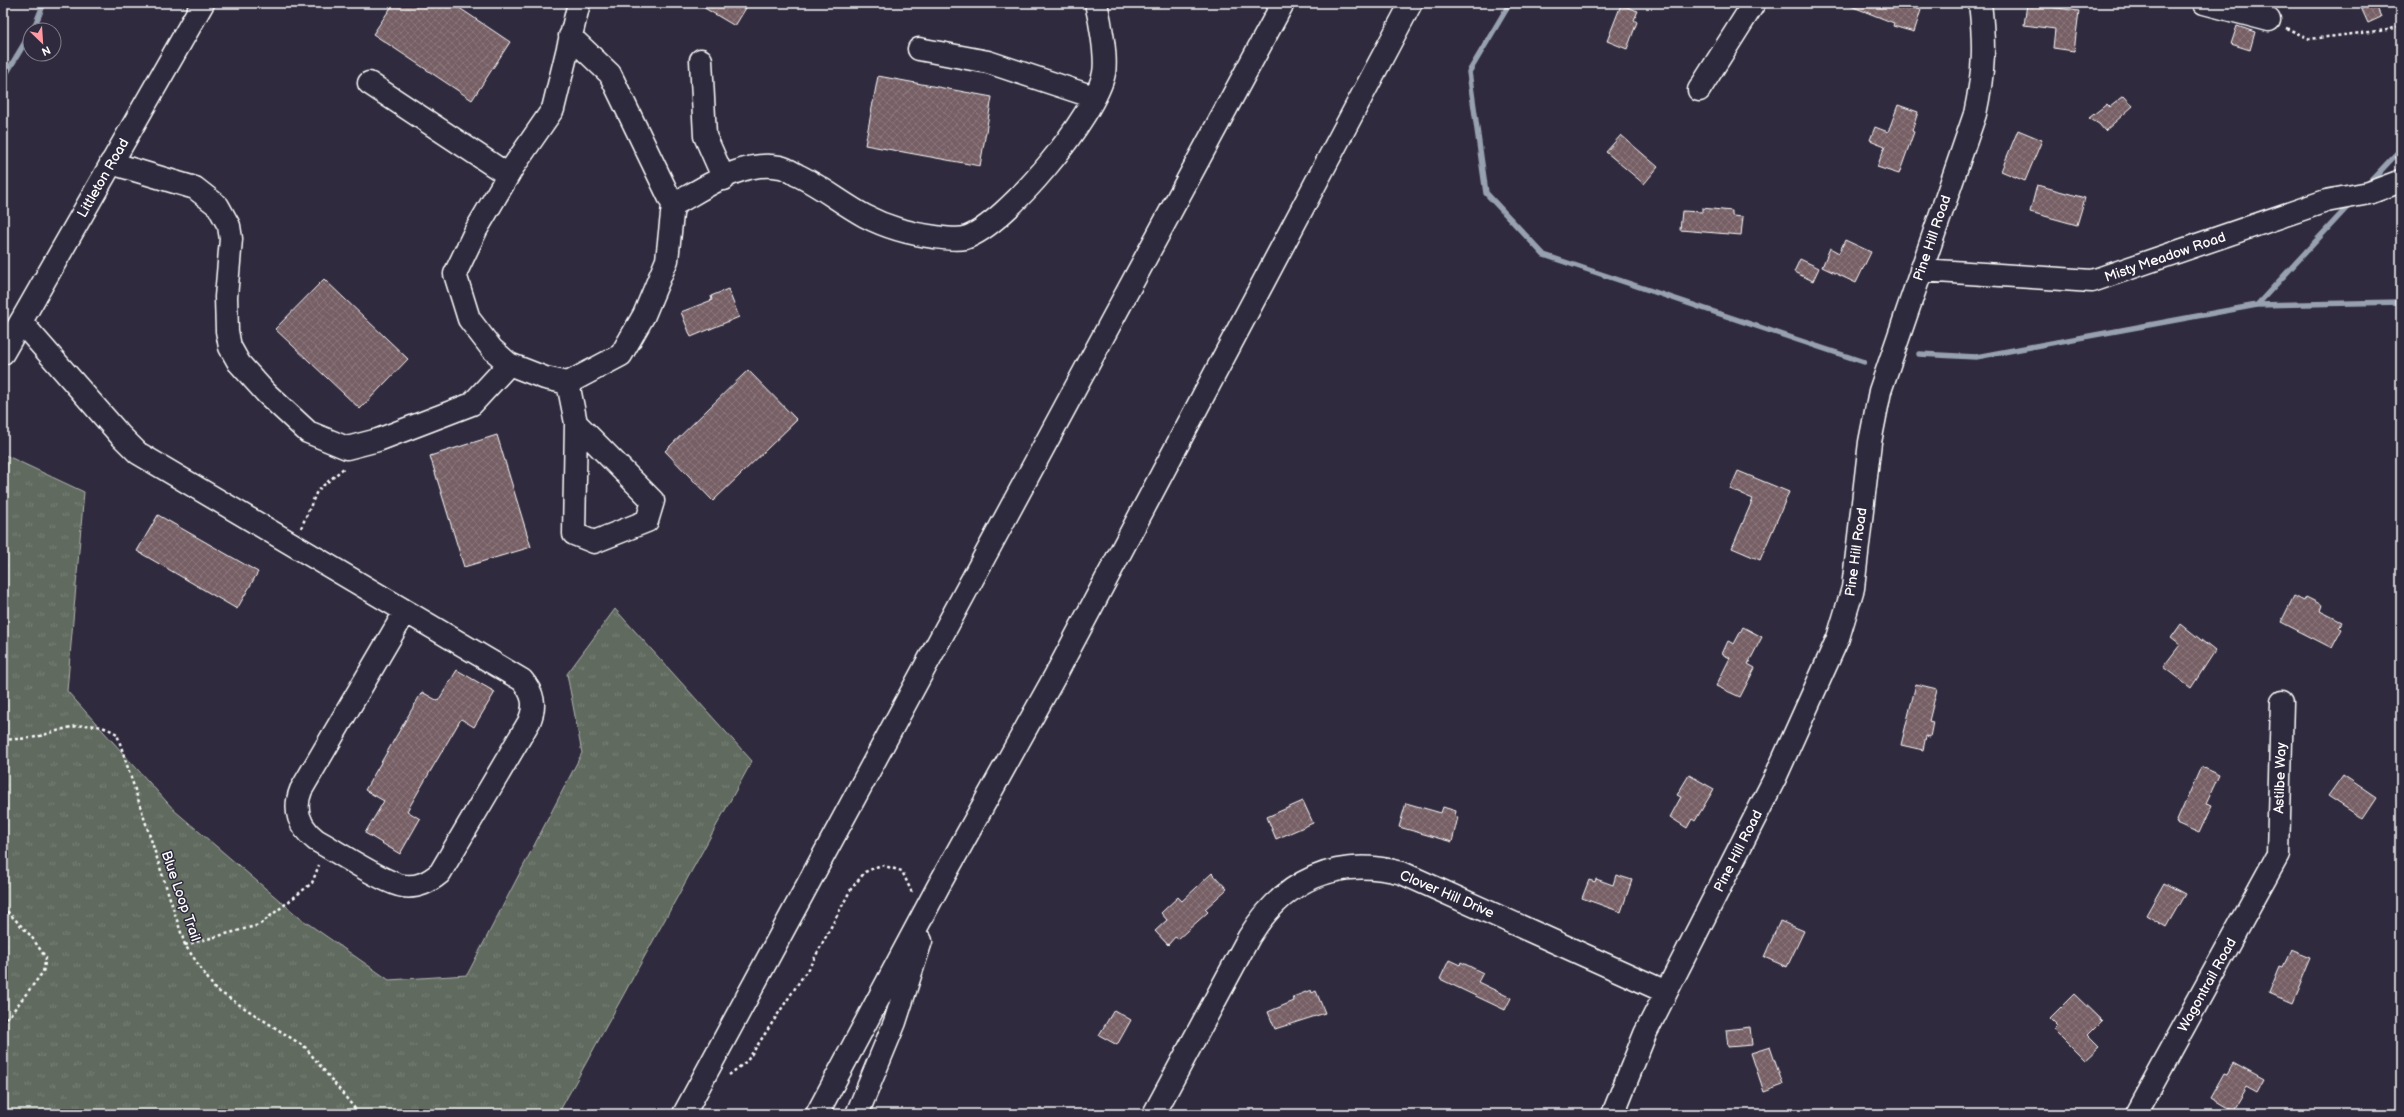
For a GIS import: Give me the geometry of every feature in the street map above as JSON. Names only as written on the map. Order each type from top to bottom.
[{"type":"main road","name":"Littleton Road","points":[[3,353],[203,3]]},
{"type":"main road","points":[[570,36],[610,74],[674,205],[666,260],[644,315],[621,354],[568,383],[545,378],[509,364],[492,349],[469,319],[455,274],[476,230],[508,175],[553,109],[570,36],[579,3]]},
{"type":"main road","points":[[674,205],[745,168],[780,167],[814,183],[865,216],[879,222],[906,232],[936,237],[964,238],[996,221],[1030,186],[1055,156],[1094,97],[1104,72],[1101,22],[1096,3]]},
{"type":"main road","points":[[684,1114],[1283,3]]},
{"type":"main road","points":[[817,1114],[939,885],[1055,676],[1411,3]]},
{"type":"main road","points":[[1698,90],[1754,3]]},
{"type":"main road","name":"Pine Hill Road","points":[[1613,1114],[1645,1034],[1775,778],[1840,632],[1853,588],[1857,564],[1874,417],[1887,367],[1966,142],[1978,99],[1985,52],[1980,3]]},
{"type":"main road","points":[[2204,3],[2269,20]]},
{"type":"main road","points":[[919,49],[988,62],[1094,97]]},
{"type":"main road","points":[[701,60],[705,136],[724,179]]},
{"type":"main road","points":[[369,83],[508,175]]},
{"type":"main road","points":[[111,163],[194,188],[218,206],[229,226],[231,239],[226,297],[227,331],[230,347],[240,363],[266,393],[308,432],[347,448],[378,440],[472,404],[509,364]]},
{"type":"main road","name":"Misty Meadow Road","points":[[1921,270],[2092,281],[2326,201],[2361,194],[2401,181]]},
{"type":"main road","points":[[21,322],[129,445],[405,612],[522,680],[532,695],[533,712],[444,866],[432,880],[411,887],[394,884],[327,846],[306,832],[296,810],[298,798],[405,612]]},
{"type":"main road","points":[[568,383],[576,423],[574,534],[594,542],[647,521],[653,501],[576,423]]},
{"type":"main road","name":"Astilbe Way","points":[[2278,855],[2282,702]]},
{"type":"main road","name":"Wagontrail Road","points":[[2136,1114],[2278,855]]},
{"type":"main road","name":"Clover Hill Drive","points":[[1154,1114],[1249,937],[1261,919],[1275,902],[1300,884],[1339,869],[1371,867],[1402,873],[1666,992]]},
{"type":"main road","points":[[857,1114],[895,1022],[939,885]]},
{"type":"main road","points":[[667,1114],[785,926]]},
{"type":"path","points":[[2269,20],[2310,39],[2387,30],[2401,26]]},
{"type":"path","points":[[294,545],[317,491],[347,465]]},
{"type":"path","name":"Blue Loop Trail","points":[[3,740],[31,738],[72,725],[106,727],[117,734],[185,945],[215,989],[305,1047],[356,1110],[356,1114]]},
{"type":"path","points":[[185,945],[259,925],[312,883],[327,846]]},
{"type":"path","points":[[723,1080],[747,1061],[813,961],[851,889],[865,872],[881,865],[902,871],[913,895]]},
{"type":"path","points":[[3,907],[31,936],[46,958],[43,972],[10,1015],[3,1020]]},
{"type":"path","points":[[3,1036],[5,1041],[3,1051]]},
{"type":"green space","points":[[3,454],[84,492],[67,691],[175,811],[300,918],[389,980],[467,975],[582,753],[567,674],[615,609],[752,761],[558,1114],[3,1114]]},
{"type":"building","points":[[394,3],[452,3],[510,42],[472,100],[373,34]]},
{"type":"building","points":[[696,3],[749,3],[735,26]]},
{"type":"building","points":[[1843,3],[1900,3],[1921,10],[1914,32],[1893,26],[1894,23]]},
{"type":"building","points":[[2359,3],[2375,3],[2381,17],[2368,23]]},
{"type":"building","points":[[2027,4],[2079,11],[2074,51],[2053,48],[2055,29],[2024,25]]},
{"type":"building","points":[[1621,5],[1638,11],[1634,20],[1637,22],[1627,49],[1607,41]]},
{"type":"building","points":[[2237,26],[2255,32],[2250,50],[2231,44]]},
{"type":"building","points":[[878,76],[992,97],[980,166],[865,145]]},
{"type":"building","points":[[2124,96],[2133,106],[2105,131],[2099,124],[2089,118],[2107,104],[2110,107]]},
{"type":"building","points":[[1898,105],[1918,112],[1912,131],[1914,132],[1899,174],[1877,167],[1885,146],[1870,140],[1875,127],[1888,132]]},
{"type":"building","points":[[2018,130],[2042,140],[2025,181],[2001,171]]},
{"type":"building","points":[[1621,135],[1658,167],[1644,184],[1606,152]]},
{"type":"building","points":[[2037,185],[2085,198],[2077,225],[2030,212]]},
{"type":"building","points":[[1702,208],[1732,211],[1732,216],[1743,217],[1741,235],[1680,230],[1682,211],[1702,212]]},
{"type":"building","points":[[1845,240],[1871,252],[1856,283],[1822,267],[1830,248],[1839,253]]},
{"type":"building","points":[[1800,259],[1819,268],[1813,281],[1794,272]]},
{"type":"building","points":[[324,279],[408,359],[360,409],[275,329]]},
{"type":"building","points":[[728,289],[739,317],[691,337],[681,312],[712,300],[711,296]]},
{"type":"building","points":[[748,370],[797,420],[713,501],[665,451]]},
{"type":"building","points":[[497,435],[531,547],[464,567],[430,456]]},
{"type":"building","points":[[1738,471],[1789,492],[1760,560],[1732,548],[1753,499],[1730,489]]},
{"type":"building","points":[[158,515],[258,572],[237,609],[137,551]]},
{"type":"building","points":[[2294,596],[2304,601],[2306,597],[2322,605],[2320,611],[2342,622],[2339,627],[2342,629],[2332,648],[2281,622]]},
{"type":"building","points":[[2181,624],[2215,651],[2191,688],[2163,667],[2180,645],[2171,638]]},
{"type":"building","points":[[1743,627],[1762,637],[1748,664],[1755,668],[1740,697],[1716,686],[1730,658],[1722,654],[1728,641],[1734,644]]},
{"type":"building","points":[[457,670],[495,692],[474,727],[461,719],[407,811],[420,819],[400,854],[365,833],[384,801],[365,790],[422,692],[438,701]]},
{"type":"building","points":[[1916,684],[1937,689],[1929,721],[1933,722],[1930,737],[1926,736],[1923,750],[1901,745]]},
{"type":"building","points":[[2201,767],[2219,775],[2206,803],[2212,805],[2199,833],[2176,823]]},
{"type":"building","points":[[1689,775],[1714,789],[1695,821],[1692,819],[1687,828],[1670,817],[1681,797],[1677,795]]},
{"type":"building","points":[[2343,775],[2377,798],[2363,819],[2328,796]]},
{"type":"building","points":[[1303,801],[1313,823],[1276,839],[1267,817]]},
{"type":"building","points":[[1406,803],[1441,813],[1443,807],[1456,811],[1455,816],[1458,817],[1452,842],[1399,827]]},
{"type":"building","points":[[1212,873],[1227,889],[1205,909],[1208,912],[1178,939],[1175,937],[1168,945],[1155,931],[1167,920],[1161,913],[1178,897],[1182,901]]},
{"type":"building","points":[[1616,875],[1632,880],[1621,912],[1582,898],[1589,880],[1595,882],[1596,879],[1613,885]]},
{"type":"building","points":[[2164,883],[2185,894],[2166,927],[2146,915]]},
{"type":"building","points":[[1780,921],[1804,931],[1787,967],[1764,957]]},
{"type":"building","points":[[2291,950],[2311,958],[2292,1003],[2269,993],[2280,966],[2283,967]]},
{"type":"building","points":[[1449,960],[1460,965],[1461,962],[1483,973],[1478,982],[1511,998],[1505,1010],[1440,979]]},
{"type":"building","points":[[1311,990],[1312,993],[1316,991],[1325,1013],[1275,1029],[1268,1012],[1294,1001],[1293,997]]},
{"type":"building","points":[[2074,994],[2102,1021],[2088,1035],[2099,1046],[2084,1060],[2054,1030],[2058,1026],[2050,1018]]},
{"type":"building","points":[[1114,1010],[1131,1020],[1117,1045],[1099,1035]]},
{"type":"building","points":[[1750,1027],[1752,1045],[1728,1047],[1726,1030]]},
{"type":"building","points":[[1770,1047],[1783,1085],[1764,1092],[1751,1053]]},
{"type":"building","points":[[2233,1063],[2264,1080],[2257,1093],[2246,1087],[2232,1111],[2210,1098],[2224,1073],[2227,1074]]},
{"type":"waterway","points":[[36,22],[44,3]]},
{"type":"waterway","points":[[1510,3],[1469,72],[1486,193],[1544,255],[1864,362]]},
{"type":"waterway","points":[[3,79],[22,47]]},
{"type":"waterway","points":[[2367,185],[2401,149]]},
{"type":"waterway","points":[[2257,305],[2351,203]]},
{"type":"waterway","points":[[1919,354],[1976,357],[2257,305],[2401,302]]}]
